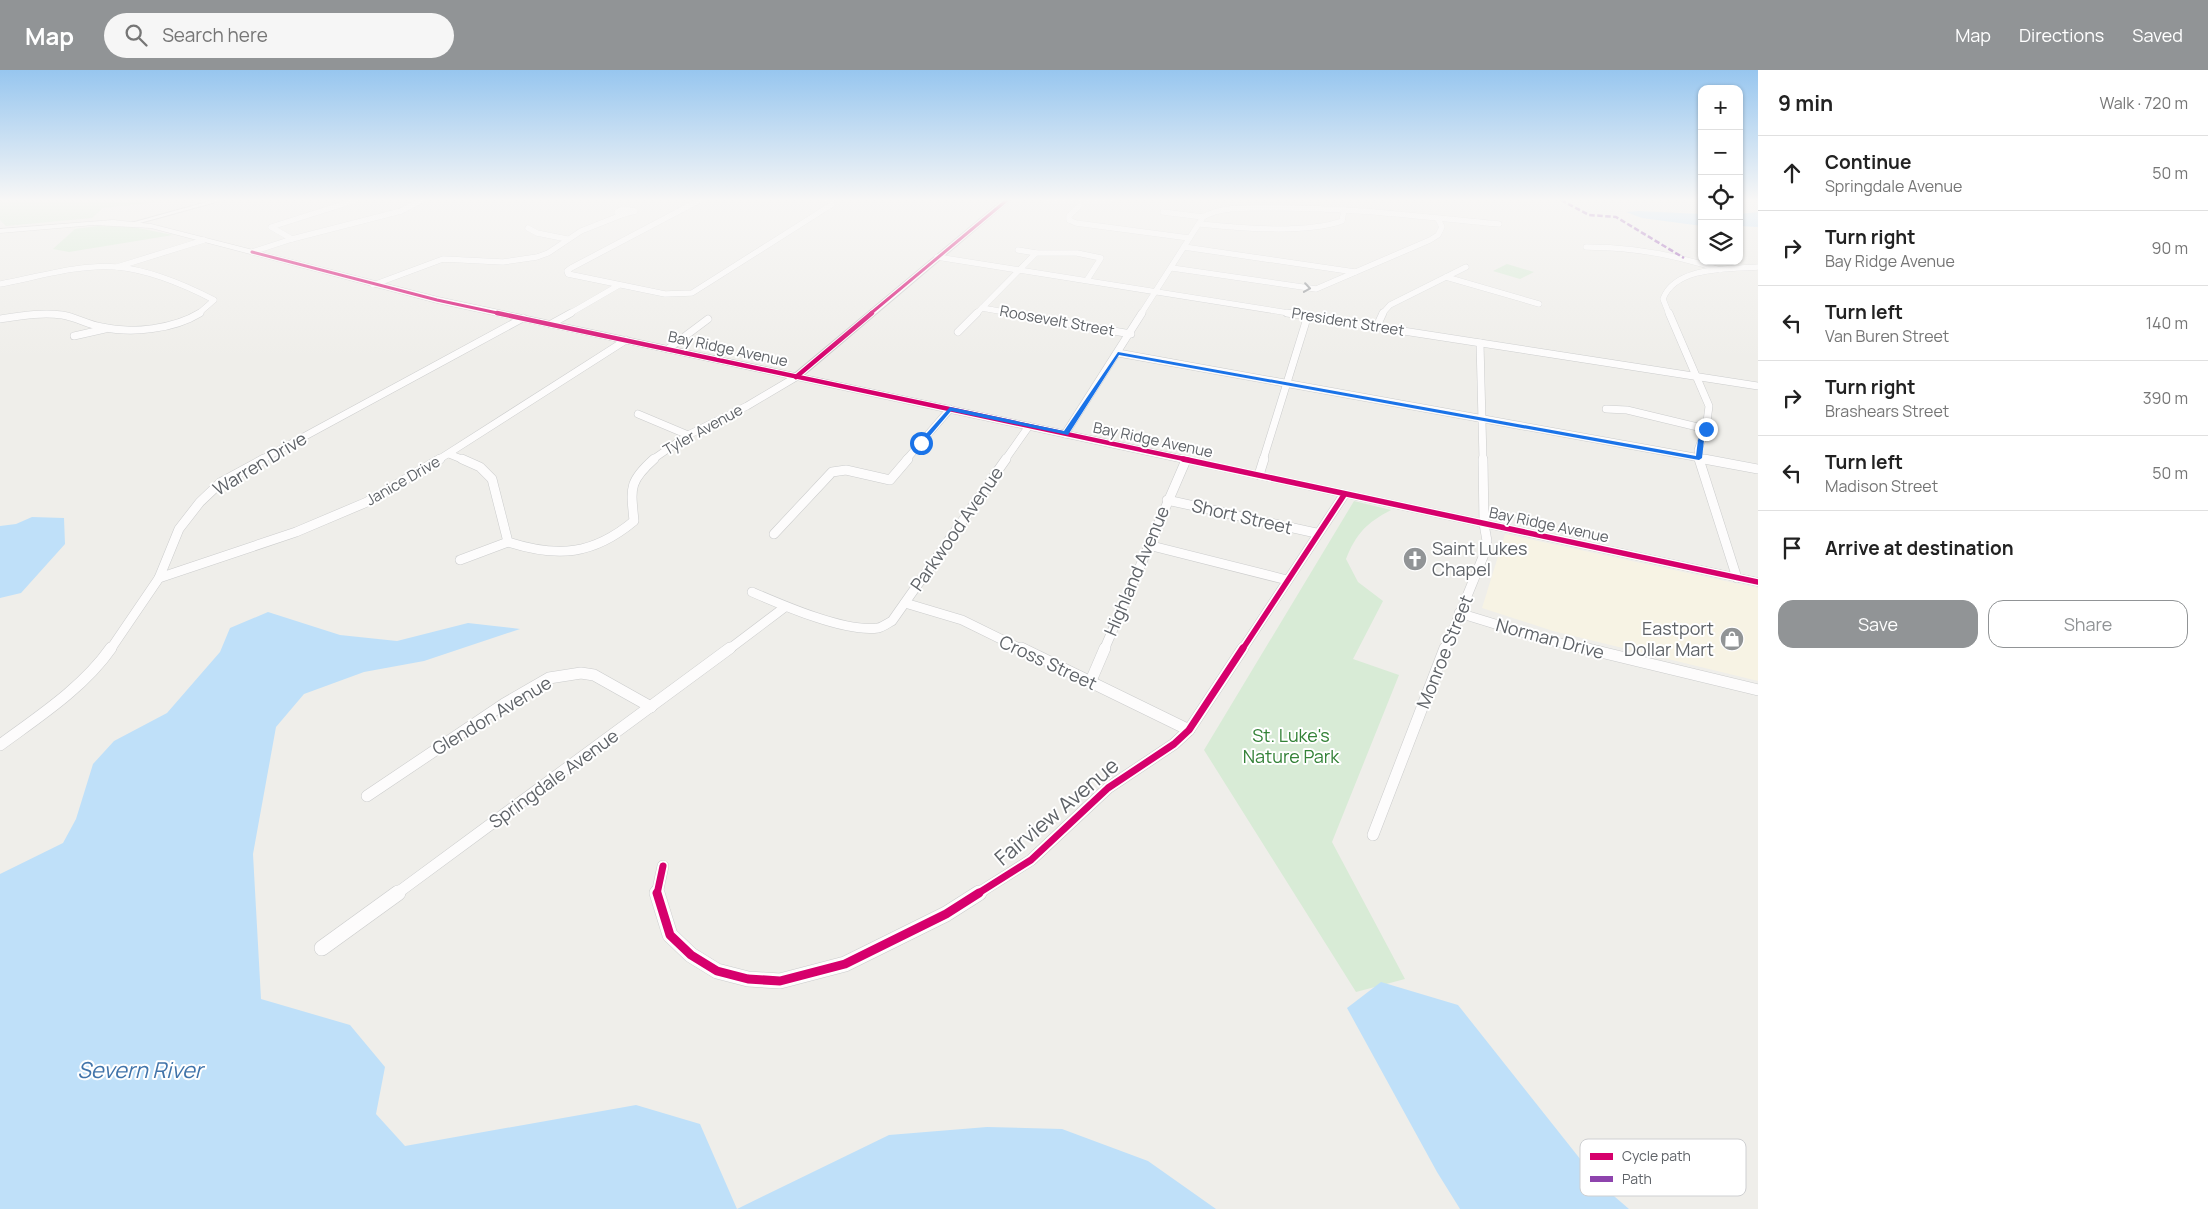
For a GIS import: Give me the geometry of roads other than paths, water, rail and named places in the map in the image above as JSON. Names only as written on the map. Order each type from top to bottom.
[{"type":"main road","name":"Bay Ridge Avenue","points":[[256,253],[373,285],[523,318],[1758,582]]},
{"type":"street","points":[[0,284],[59,273],[115,267],[165,253]]},
{"type":"street","points":[[124,269],[172,253]]},
{"type":"street","points":[[373,285],[443,259],[475,259],[503,262],[537,257],[548,253]]},
{"type":"street","points":[[600,253],[567,271],[572,276],[675,295],[692,293],[755,253]]},
{"type":"street","name":"Tyler Avenue","points":[[508,542],[530,551],[584,551],[620,534],[634,521],[631,488],[640,471],[662,452],[688,435],[747,406],[796,377],[941,253]]},
{"type":"street","points":[[958,332],[1036,253]]},
{"type":"street","points":[[1081,253],[1101,258],[1101,262],[1087,280]]},
{"type":"street","points":[[1066,434],[1181,253]]},
{"type":"street","points":[[1221,253],[1356,272]]},
{"type":"street","points":[[1172,268],[1316,289],[1398,253]]},
{"type":"street","points":[[1654,253],[1692,260],[1724,271]]},
{"type":"street","name":"President Street","points":[[938,256],[1697,378],[1758,386]]},
{"type":"street","points":[[1736,578],[1699,458],[1709,406],[1663,299],[1663,292],[1667,286],[1685,277],[1758,266]]},
{"type":"street","points":[[74,336],[106,329],[154,328],[180,321],[202,312],[214,300],[194,289],[115,267]]},
{"type":"street","points":[[1377,326],[1384,310],[1390,305],[1466,267]]},
{"type":"street","points":[[1446,277],[1539,304]]},
{"type":"street","points":[[551,324],[619,285]]},
{"type":"street","name":"Roosevelt Street","points":[[982,308],[1131,334]]},
{"type":"street","points":[[0,319],[49,314],[74,317],[106,329]]},
{"type":"street","points":[[1259,475],[1308,315]]},
{"type":"street","name":"Warren Drive","points":[[0,745],[60,700],[104,658],[159,578],[179,529],[200,502],[220,483],[523,318]]},
{"type":"street","points":[[668,349],[708,319]]},
{"type":"street","name":"Janice Drive","points":[[159,578],[296,532],[367,502],[449,454],[626,340]]},
{"type":"street","name":"Monroe Street","points":[[1373,835],[1459,613],[1486,552],[1480,343]]},
{"type":"street","points":[[1118,353],[1758,469]]},
{"type":"street","points":[[774,534],[832,472],[846,470],[890,480],[950,409]]},
{"type":"street","points":[[1606,409],[1627,410],[1706,429]]},
{"type":"street","points":[[638,414],[688,435]]},
{"type":"street","name":"Parkwood Avenue","points":[[785,607],[854,625],[880,628],[892,621],[1029,426]]},
{"type":"street","points":[[449,454],[480,466],[492,478],[508,542],[460,560]]},
{"type":"street","name":"Highland Avenue","points":[[1090,683],[1167,500],[1186,460]]},
{"type":"street","name":"Fairview Avenue","points":[[663,866],[656,891],[670,934],[691,955],[717,971],[748,979],[780,981],[845,964],[946,914],[1031,860],[1108,788],[1174,744],[1189,730],[1316,533],[1344,494]]},
{"type":"street","name":"Short Street","points":[[1167,500],[1316,533]]},
{"type":"street","points":[[1148,545],[1287,580]]},
{"type":"street","points":[[752,592],[785,607]]},
{"type":"street","name":"Cross Street","points":[[905,604],[962,620],[1189,730]]},
{"type":"street","name":"Springdale Avenue","points":[[322,948],[652,707],[785,607]]},
{"type":"street","name":"Norman Drive","points":[[1459,613],[1544,639],[1758,690]]},
{"type":"street","name":"Glendon Avenue","points":[[367,796],[504,704],[549,678],[581,673],[594,676],[652,707]]},
{"type":"water","points":[[32,517],[64,518],[65,544],[21,593],[0,598],[0,526],[16,524]]},
{"type":"water","name":"Severn River","points":[[268,612],[340,635],[397,641],[468,623],[520,629],[424,661],[364,672],[304,694],[276,727],[253,854],[261,999],[350,1025],[385,1067],[376,1114],[405,1146],[636,1105],[700,1124],[737,1209],[0,1209],[0,874],[63,843],[76,819],[93,764],[114,741],[167,713],[220,652],[230,628]]},
{"type":"water","points":[[1381,982],[1458,1005],[1580,1159],[1580,1196],[1614,1196],[1629,1209],[1460,1209],[1437,1172],[1347,1008]]},
{"type":"water","points":[[987,1127],[1062,1129],[1148,1161],[1216,1209],[737,1209],[889,1135]]},
{"type":"place","name":"Saint Lukes Chapel","points":[[1415,559]]},
{"type":"place","name":"Eastport Dollar Mart","points":[[1732,639]]},
{"type":"park label","name":"St. Luke's Nature Park","points":[[1291,746]]}]
